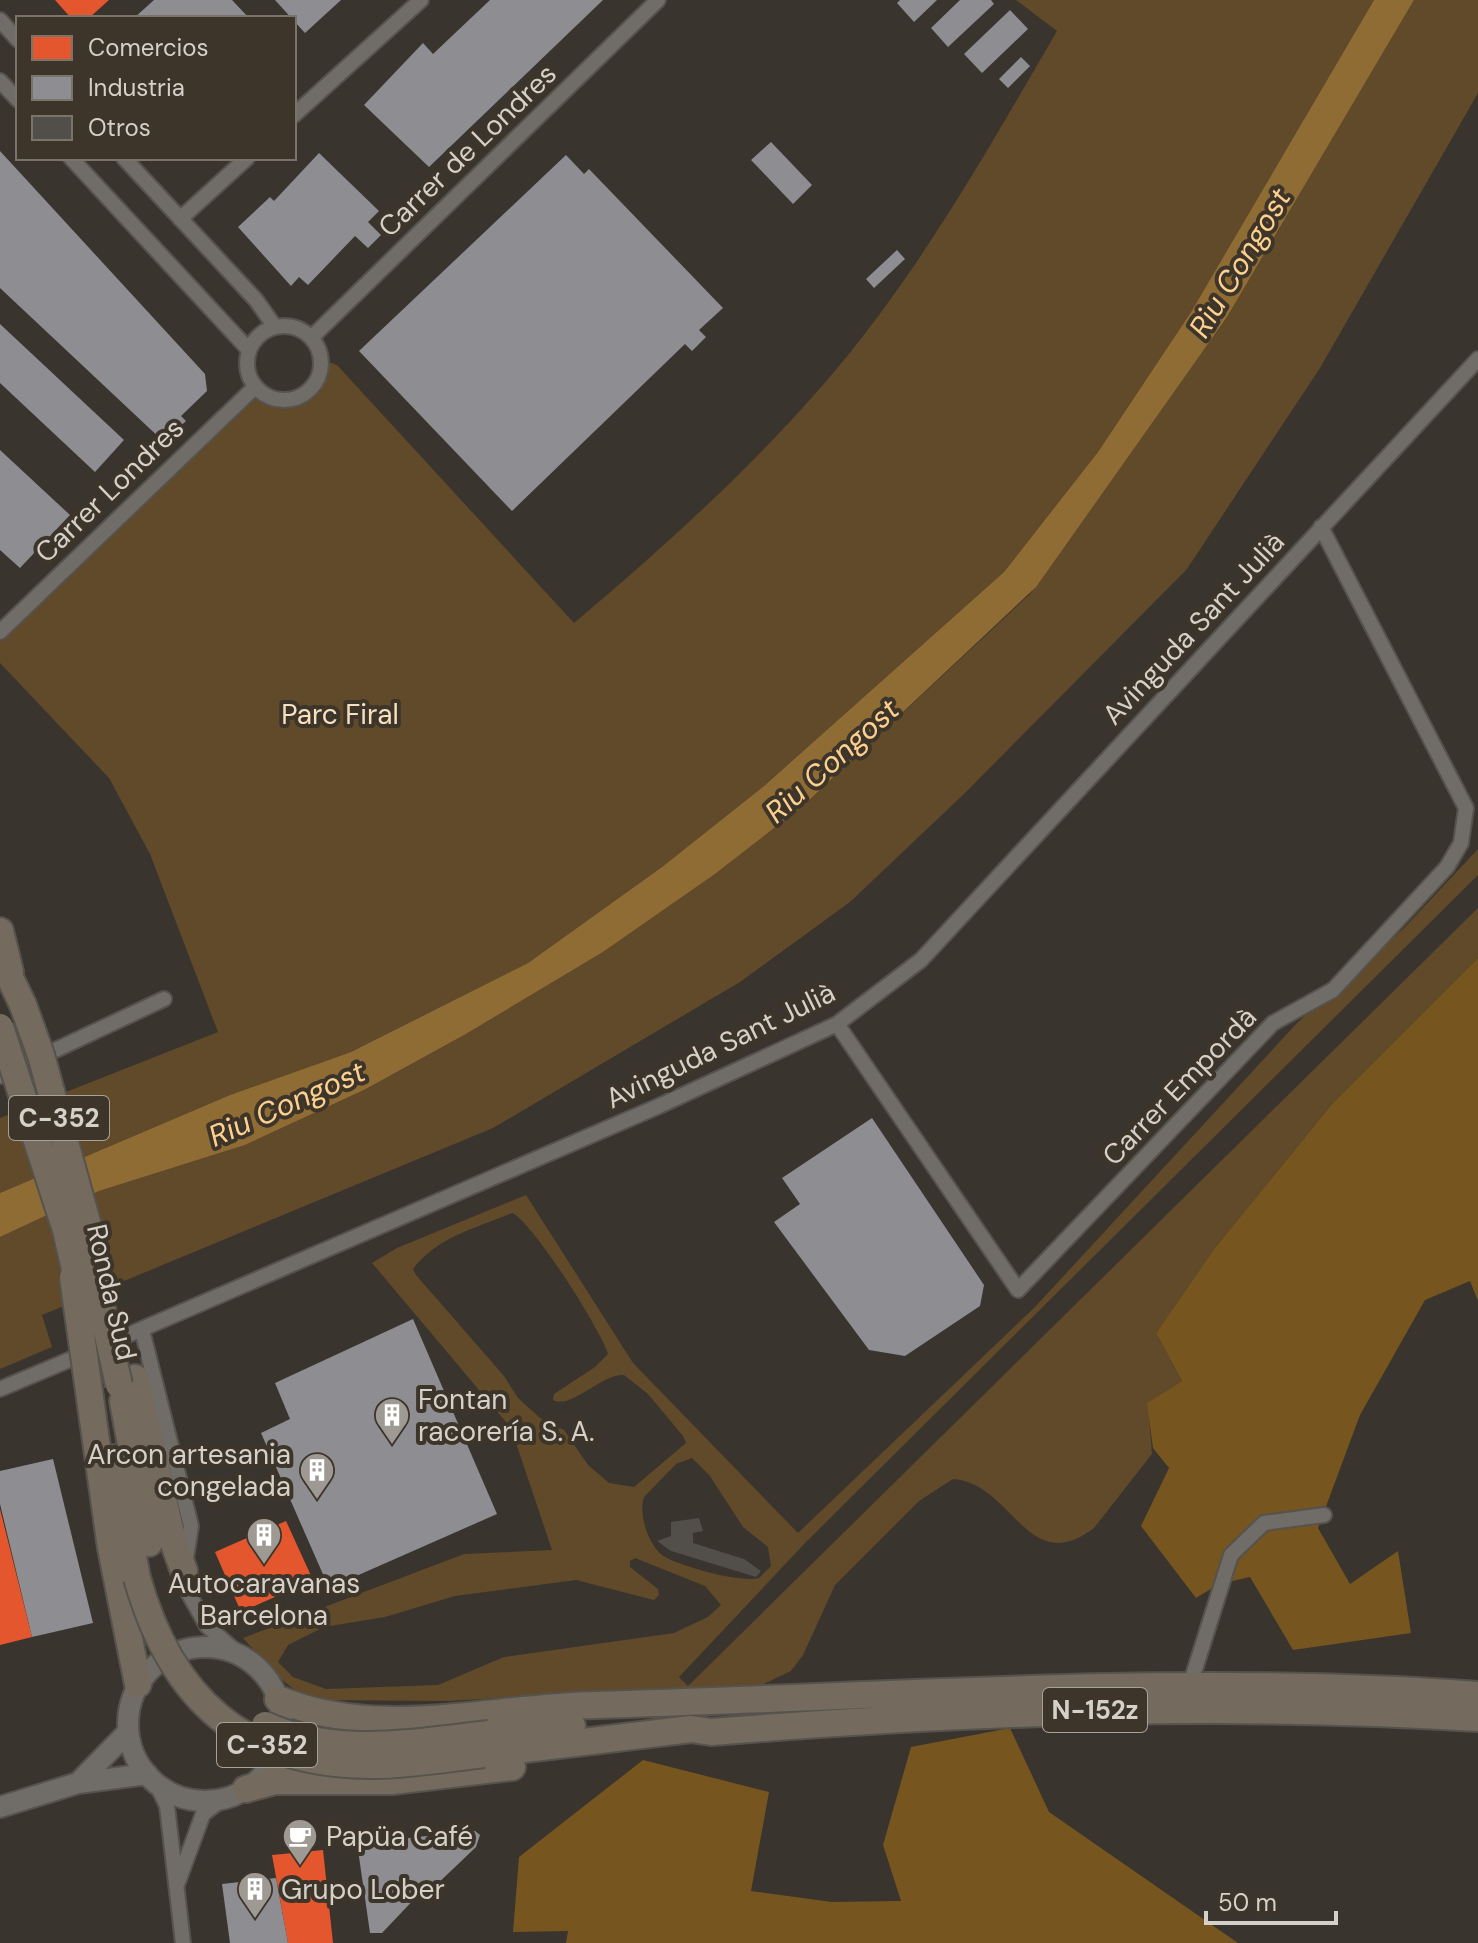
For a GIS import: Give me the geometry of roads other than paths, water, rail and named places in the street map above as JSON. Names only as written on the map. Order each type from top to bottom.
[{"type":"highway","name":"Ronda Sud","points":[[0,931],[5,966],[23,1005],[45,1068],[78,1231]]},
{"type":"highway","name":"Ronda Sud","points":[[0,1027],[78,1231]]},
{"type":"highway","points":[[78,1231],[101,1256],[112,1388],[111,1548],[138,1684]]},
{"type":"highway","points":[[78,1231],[112,1388],[184,1571]]},
{"type":"highway","name":"Ronda Sud","points":[[112,1388],[145,1574],[148,1615],[173,1667],[194,1695],[219,1718],[256,1741],[293,1756],[331,1763],[376,1765],[487,1744]]},
{"type":"highway","name":"N-152z","points":[[278,1699],[304,1710],[380,1720],[594,1705],[1190,1685],[1478,1695]]},
{"type":"highway","name":"C-352","points":[[487,1744],[859,1697]]},
{"type":"highway","name":"N-152z","points":[[235,1794],[275,1781],[392,1781],[600,1756],[692,1740],[711,1732],[923,1716],[1177,1708],[1478,1718]]},
{"type":"highway","name":"C-352","points":[[487,1744],[691,1729],[711,1732]]},
{"type":"street","points":[[296,113],[421,0]]},
{"type":"street","name":"Carrer de Londres","points":[[312,337],[658,0]]},
{"type":"street","points":[[0,20],[16,38]]},
{"type":"street","points":[[0,81],[16,98]]},
{"type":"street","points":[[73,160],[249,350]]},
{"type":"street","points":[[126,160],[256,300],[275,327]]},
{"type":"street","points":[[180,219],[245,160]]},
{"type":"street","points":[[275,327],[301,330],[312,337],[322,360],[320,373],[306,394],[279,400],[255,387],[246,363],[256,339],[275,327]]},
{"type":"street","name":"Avinguda Sant Julià","points":[[0,1389],[659,1106],[837,1024],[921,960],[1478,359]]},
{"type":"street","name":"Carrer Londres","points":[[0,632],[255,387]]},
{"type":"street","name":"Carrer Empordà","points":[[837,1024],[1018,1290],[1273,1023],[1333,990],[1447,867],[1461,843],[1466,808],[1321,527]]},
{"type":"street","points":[[0,1076],[164,999]]},
{"type":"street","points":[[142,1330],[191,1526],[184,1571],[189,1594],[207,1626],[269,1680],[282,1715],[280,1743],[272,1762],[235,1794],[203,1814],[177,1886]]},
{"type":"street","points":[[1190,1685],[1231,1555],[1264,1523],[1324,1515]]},
{"type":"street","points":[[183,1943],[167,1806],[132,1747],[128,1732],[129,1710],[138,1684],[153,1666],[172,1654],[194,1647],[216,1647],[240,1655]]},
{"type":"street","points":[[78,1783],[128,1732]]},
{"type":"street","points":[[0,1807],[78,1783],[152,1779]]},
{"type":"street","name":"N-152z","points":[[152,1779],[180,1797],[199,1800],[235,1794]]},
{"type":"water","name":"Riu Congost","points":[[1374,0],[1414,0],[1227,317],[1036,587],[805,804],[715,874],[603,952],[466,1034],[364,1090],[245,1145],[99,1191],[0,1237],[0,1193],[230,1095],[351,1052],[528,963],[662,867],[764,786],[1004,572],[1098,452],[1191,312]]},
{"type":"place","name":"Fontan racorería S. A.","points":[[392,1446]]},
{"type":"place","name":"Arcon artesania congelada","points":[[317,1501]]},
{"type":"place","name":"Autocaravanas Barcelona","points":[[264,1566]]},
{"type":"place","name":"Papüa Café","points":[[300,1867]]},
{"type":"place","name":"Grupo Lober","points":[[255,1920]]},
{"type":"park label","name":"Parc Firal","points":[[340,714]]}]
